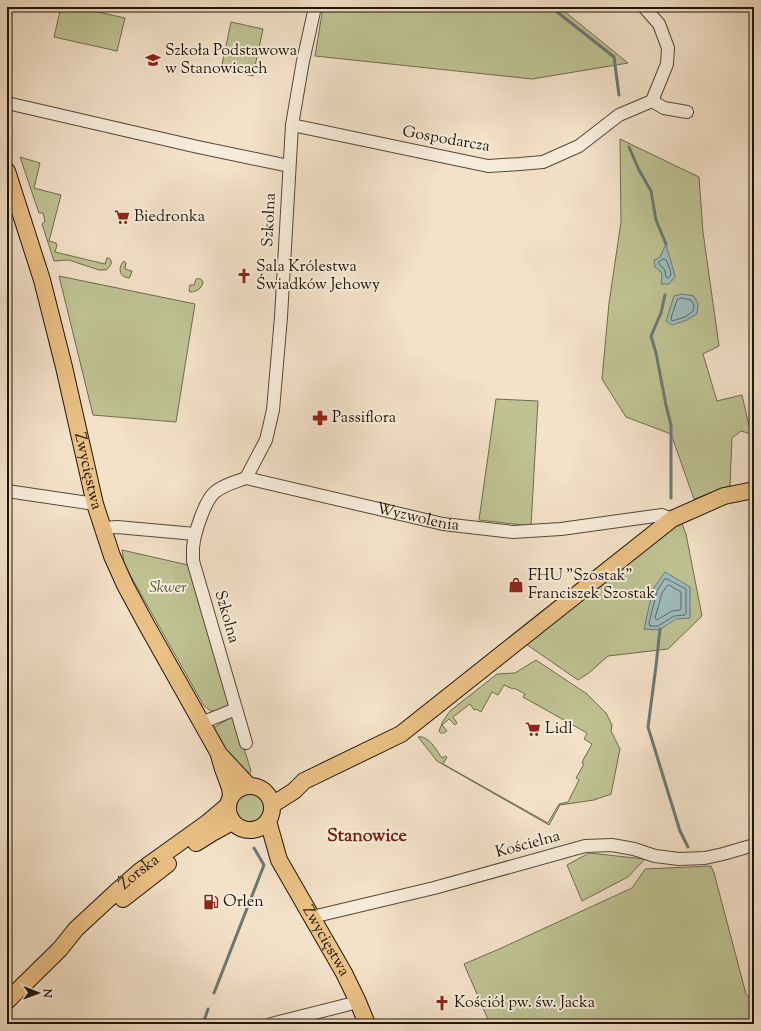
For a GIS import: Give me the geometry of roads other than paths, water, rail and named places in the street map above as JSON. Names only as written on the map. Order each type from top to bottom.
[{"type":"main road","name":"Zwycięstwa","points":[[7,171],[42,280],[64,367],[95,504],[112,556],[146,624],[218,752],[248,785]]},
{"type":"main road","points":[[269,798],[294,791],[304,781],[401,734],[672,519],[724,496],[754,490]]},
{"type":"main road","name":"Zwycięstwa","points":[[218,752],[230,788],[229,800]]},
{"type":"main road","points":[[248,785],[259,787],[269,798],[272,811],[268,821],[254,830],[246,830],[238,827],[232,822],[227,812],[229,800],[238,788],[248,785]]},
{"type":"main road","name":"Żorska","points":[[60,949],[76,929],[116,892],[140,871],[207,823],[229,800]]},
{"type":"main road","name":"Zwycięstwa","points":[[268,821],[279,860],[344,972],[367,1024]]},
{"type":"main road","name":"Żorska","points":[[7,1001],[60,949],[188,849],[212,832],[232,822]]},
{"type":"main road","name":"Zwycięstwa","points":[[254,830],[268,850],[279,860]]},
{"type":"street","name":"Szkolna","points":[[246,478],[266,440],[273,410],[281,317],[292,126],[303,62],[315,7]]},
{"type":"street","points":[[644,7],[659,24],[668,48],[666,64],[652,101],[664,108],[687,112]]},
{"type":"street","name":"Gospodarcza","points":[[292,126],[488,166],[520,164],[543,162],[579,146],[619,115],[652,101]]},
{"type":"street","points":[[7,103],[198,148],[289,166]]},
{"type":"street","points":[[103,528],[117,527],[195,534],[206,505],[214,492],[227,484],[246,478]]},
{"type":"street","name":"Wyzwolenia","points":[[246,478],[443,524],[513,532],[561,529],[662,515],[672,519]]},
{"type":"street","points":[[7,491],[95,504]]},
{"type":"street","name":"Szkolna","points":[[195,534],[193,560],[246,743]]},
{"type":"street","points":[[201,723],[236,709]]},
{"type":"street","name":"Kościelna","points":[[312,917],[434,888],[585,846],[612,846],[634,849],[655,856],[679,859],[705,858],[754,845]]},
{"type":"street","points":[[271,1024],[358,1002]]},
{"type":"water","points":[[666,244],[675,277],[669,284],[661,284],[661,272],[655,267],[654,260],[660,257]]},
{"type":"water","points":[[682,294],[694,296],[698,304],[697,314],[687,320],[672,325],[666,321],[674,296]]},
{"type":"water","points":[[665,572],[690,587],[690,618],[676,619],[659,630],[644,629],[653,589]]},
{"type":"waterway","points":[[551,7],[614,57],[619,95]]},
{"type":"waterway","points":[[629,147],[639,170],[651,191],[656,220],[666,244]]},
{"type":"waterway","points":[[665,295],[661,313],[651,336],[671,425],[671,498]]},
{"type":"waterway","points":[[660,629],[648,727],[680,831],[688,847]]},
{"type":"waterway","points":[[214,993],[264,865],[254,848]]},
{"type":"waterway","points":[[203,1024],[208,1009]]},
{"type":"place","name":"Szkoła Podstawowa w Stanowicach","points":[[153,60]]},
{"type":"place","name":"Biedronka","points":[[122,217]]},
{"type":"place","name":"Sala Królestwa Świadków Jehowy","points":[[244,276]]},
{"type":"place","name":"Passiflora","points":[[320,418]]},
{"type":"place","name":"FHU \"Szostak\" Franciszek Szostak","points":[[516,585]]},
{"type":"place","name":"Lidl","points":[[533,729]]},
{"type":"place","name":"Orlen","points":[[211,902]]},
{"type":"place","name":"Kościół pw. św. Jacka","points":[[442,1003]]},
{"type":"district","name":"Stanowice","points":[[367,837]]},
{"type":"park label","name":"Skwer","points":[[168,588]]}]
